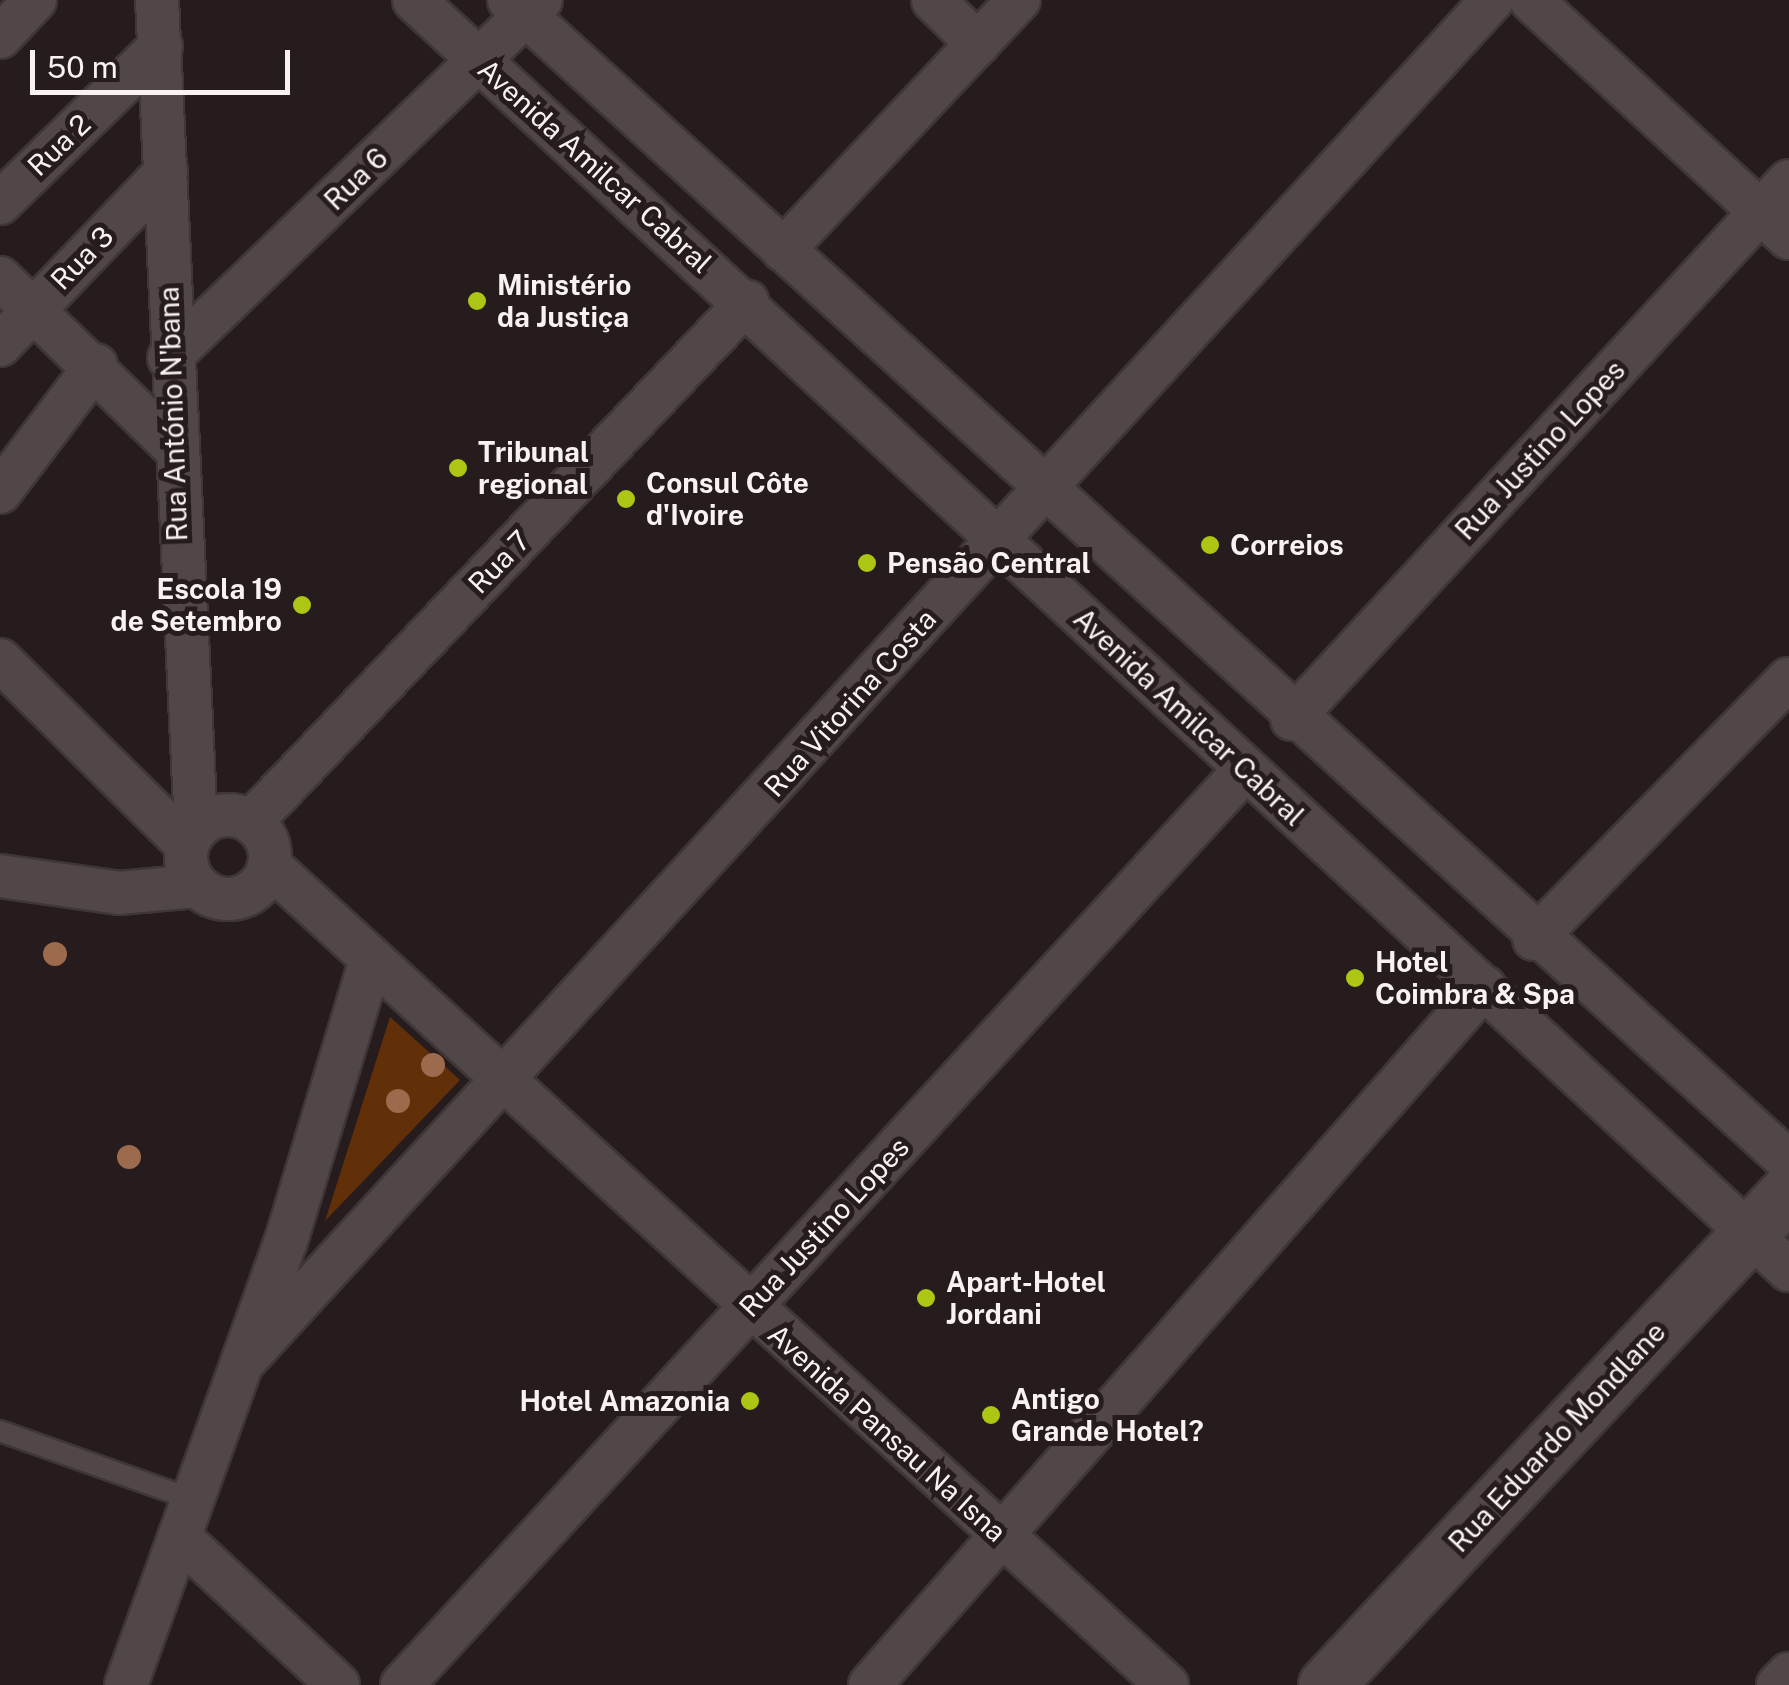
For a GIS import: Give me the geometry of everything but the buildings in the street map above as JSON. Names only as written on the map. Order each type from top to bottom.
[{"type":"street","points":[[0,38],[35,0]]},
{"type":"street","name":"Rua António N'bana","points":[[157,0],[166,172],[172,444],[192,836]]},
{"type":"street","name":"Avenida Amilcar Cabral","points":[[414,0],[747,302],[1245,770],[1789,1270]]},
{"type":"street","points":[[933,0],[978,44]]},
{"type":"street","points":[[783,250],[1019,0]]},
{"type":"street","name":"Rua Vitorina Costa","points":[[246,1359],[372,1214],[512,1078],[1043,488],[1492,0]]},
{"type":"street","points":[[1531,0],[1775,225]]},
{"type":"street","points":[[526,5],[783,250],[1292,719],[1789,1162]]},
{"type":"street","name":"Rua 6","points":[[169,358],[479,62],[526,5]]},
{"type":"street","name":"Rua 2","points":[[0,203],[161,46]]},
{"type":"street","name":"Rua 3","points":[[0,344],[166,172]]},
{"type":"street","name":"Rua Justino Lopes","points":[[1292,719],[1775,225],[1789,181]]},
{"type":"street","points":[[0,278],[96,365],[172,444]]},
{"type":"street","name":"Rua 7","points":[[251,822],[747,302]]},
{"type":"street","points":[[0,492],[96,365]]},
{"type":"street","points":[[1534,938],[1789,679]]},
{"type":"street","points":[[7,684],[192,836],[196,886]]},
{"type":"street","name":"Rua Justino Lopes","points":[[402,1685],[1245,770]]},
{"type":"street","points":[[0,876],[119,893],[196,886],[237,899],[270,866],[267,840],[251,822],[219,816],[192,836]]},
{"type":"street","name":"Avenida Pansau Na Isna","points":[[270,866],[512,1078],[750,1308],[1166,1685]]},
{"type":"street","name":"Avenida Pansau Na Isna","points":[[237,899],[358,947]]},
{"type":"street","points":[[126,1685],[246,1359],[358,947]]},
{"type":"street","points":[[870,1685],[1006,1540],[1484,987]]},
{"type":"street","name":"Rua Eduardo Mondlane","points":[[1326,1685],[1789,1191]]},
{"type":"street","points":[[185,1518],[338,1685]]},
{"type":"street","points":[[1778,1685],[1789,1674]]},
{"type":"lane","points":[[0,1431],[185,1518]]},
{"type":"shaded area","points":[[390,1017],[460,1080],[325,1221]]},
{"type":"place","name":"Ministério da Justiça","points":[[477,301]]},
{"type":"place","name":"Tribunal regional","points":[[458,468]]},
{"type":"place","name":"Consul Côte d'Ivoire","points":[[626,499]]},
{"type":"place","name":"Correios","points":[[1210,545]]},
{"type":"place","name":"Pensão Central","points":[[867,563]]},
{"type":"place","name":"Escola 19 de Setembro","points":[[302,605]]},
{"type":"place","name":"Hotel Coimbra & Spa","points":[[1355,978]]},
{"type":"place","name":"Apart-Hotel Jordani","points":[[926,1298]]},
{"type":"place","name":"Hotel Amazonia","points":[[750,1401]]},
{"type":"place","name":"Antigo Grande Hotel?","points":[[991,1415]]}]
